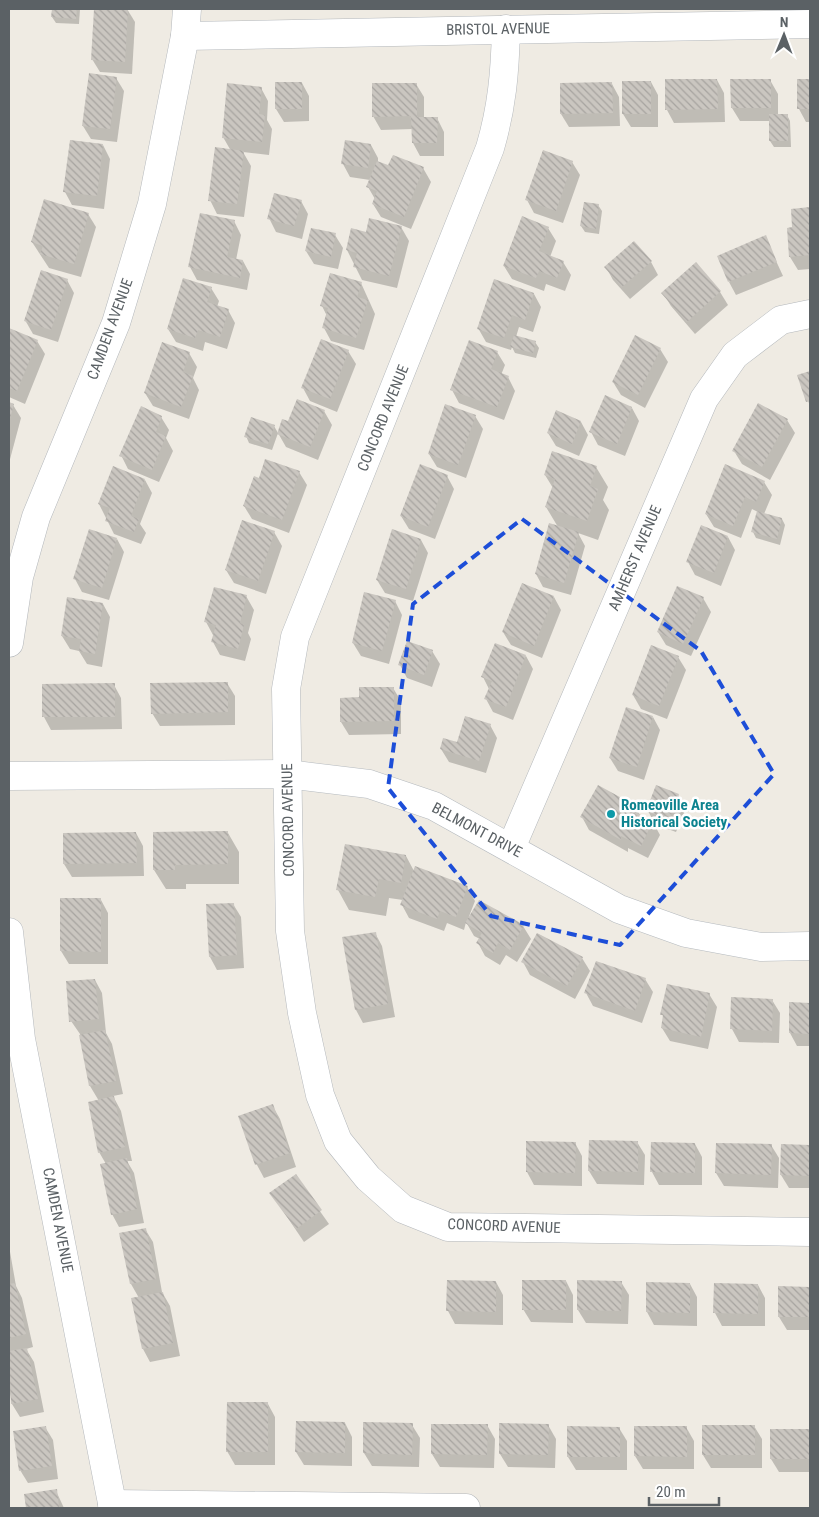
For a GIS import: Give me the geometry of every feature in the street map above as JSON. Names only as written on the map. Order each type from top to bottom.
[{"type":"street","name":"CAMDEN AVENUE","points":[[9,643],[19,576],[36,517],[116,323],[152,204],[185,36],[187,9]]},
{"type":"street","name":"BRISTOL AVENUE","points":[[185,36],[810,24]]},
{"type":"street","name":"CONCORD AVENUE","points":[[506,29],[505,84],[499,118],[490,148],[295,637],[286,689],[290,931],[302,1013],[320,1095],[338,1141],[368,1178],[403,1208],[448,1227],[810,1232]]},
{"type":"street","name":"AMHERST AVENUE","points":[[511,848],[704,399],[735,354],[781,320],[810,314]]},
{"type":"street","name":"BELMONT DRIVE","points":[[9,776],[287,774],[369,784],[434,806],[619,909],[686,933],[761,947],[810,946]]},
{"type":"street","name":"CAMDEN AVENUE","points":[[9,932],[21,1039],[112,1506]]},
{"type":"street","points":[[112,1506],[466,1508]]},
{"type":"highlighted area","points":[[522,519],[701,651],[774,774],[620,945],[491,916],[388,788],[413,604]]},
{"type":"building","points":[[52,9],[77,9],[76,19],[51,17]]},
{"type":"building","points":[[94,9],[128,9],[125,62],[91,60]]},
{"type":"building","points":[[89,73],[117,77],[110,129],[82,126]]},
{"type":"building","points":[[665,79],[717,79],[718,109],[665,110]]},
{"type":"building","points":[[730,79],[771,79],[771,108],[731,108]]},
{"type":"building","points":[[797,79],[810,79],[810,109],[797,109]]},
{"type":"building","points":[[622,81],[651,81],[651,114],[622,114]]},
{"type":"building","points":[[275,82],[302,82],[302,109],[275,109]]},
{"type":"building","points":[[612,82],[613,113],[560,114],[560,83]]},
{"type":"building","points":[[227,83],[262,87],[259,114],[265,115],[262,142],[222,138]]},
{"type":"building","points":[[372,83],[417,83],[417,117],[438,117],[437,143],[412,143],[411,116],[372,117]]},
{"type":"building","points":[[769,114],[788,114],[788,141],[769,141]]},
{"type":"building","points":[[70,140],[103,144],[97,196],[63,192]]},
{"type":"building","points":[[345,140],[371,144],[368,168],[341,164]]},
{"type":"building","points":[[215,147],[244,151],[237,204],[208,201]]},
{"type":"building","points":[[543,150],[573,161],[556,211],[525,200]]},
{"type":"building","points":[[393,155],[424,167],[404,217],[372,204],[377,191],[366,187],[377,161],[388,165]]},
{"type":"building","points":[[274,193],[302,200],[294,226],[267,219]]},
{"type":"building","points":[[44,199],[89,213],[74,264],[40,254],[43,246],[31,242]]},
{"type":"building","points":[[584,202],[599,204],[596,229],[580,226]]},
{"type":"building","points":[[810,207],[810,255],[789,257],[787,228],[792,227],[791,209]]},
{"type":"building","points":[[200,213],[235,220],[227,257],[243,260],[240,278],[188,267]]},
{"type":"building","points":[[522,216],[549,227],[539,251],[564,261],[557,278],[539,271],[536,278],[503,266]]},
{"type":"building","points":[[369,218],[402,226],[389,276],[353,267],[357,253],[346,250],[351,228],[366,232]]},
{"type":"building","points":[[311,228],[336,233],[331,257],[305,251]]},
{"type":"building","points":[[766,235],[777,262],[728,282],[717,256]]},
{"type":"building","points":[[634,241],[652,261],[622,287],[604,267]]},
{"type":"building","points":[[696,262],[721,291],[687,322],[661,293]]},
{"type":"building","points":[[41,270],[68,279],[51,330],[24,321]]},
{"type":"building","points":[[330,273],[362,282],[357,297],[368,300],[356,338],[322,328],[328,308],[320,306]]},
{"type":"building","points":[[183,278],[212,287],[207,302],[229,309],[220,337],[198,330],[195,338],[167,329]]},
{"type":"building","points":[[494,279],[534,293],[525,320],[512,315],[504,338],[477,329]]},
{"type":"building","points":[[9,328],[38,340],[17,391],[9,388]]},
{"type":"building","points":[[514,335],[536,341],[533,353],[510,347]]},
{"type":"building","points":[[635,335],[661,348],[638,395],[612,382]]},
{"type":"building","points":[[321,339],[349,350],[330,399],[301,388]]},
{"type":"building","points":[[469,340],[498,351],[491,369],[509,376],[497,407],[450,390]]},
{"type":"building","points":[[162,342],[190,352],[183,372],[193,376],[181,407],[144,393]]},
{"type":"building","points":[[810,371],[810,401],[806,402],[797,375]]},
{"type":"building","points":[[605,395],[632,407],[617,444],[589,432]]},
{"type":"building","points":[[297,399],[325,410],[310,447],[277,434],[282,419],[288,421]]},
{"type":"building","points":[[9,402],[14,404],[9,422]]},
{"type":"building","points":[[758,403],[788,419],[762,467],[732,451]]},
{"type":"building","points":[[445,404],[476,415],[458,465],[428,454]]},
{"type":"building","points":[[141,406],[162,416],[156,432],[166,436],[152,470],[119,456]]},
{"type":"building","points":[[556,410],[581,421],[572,444],[547,433]]},
{"type":"building","points":[[251,417],[275,425],[268,444],[244,437]]},
{"type":"building","points":[[552,451],[597,466],[590,486],[598,489],[587,521],[545,507],[555,479],[544,475]]},
{"type":"building","points":[[265,459],[300,471],[282,520],[243,506],[254,476],[259,478]]},
{"type":"building","points":[[420,464],[448,475],[428,527],[400,516]]},
{"type":"building","points":[[725,464],[765,481],[756,502],[745,497],[733,526],[705,514]]},
{"type":"building","points":[[113,466],[145,479],[131,516],[139,519],[134,532],[105,521],[110,508],[98,504]]},
{"type":"building","points":[[757,511],[782,518],[777,539],[751,532]]},
{"type":"building","points":[[242,520],[275,531],[258,581],[225,570]]},
{"type":"building","points":[[549,523],[579,532],[564,583],[535,574]]},
{"type":"building","points":[[701,525],[728,536],[714,573],[686,562]]},
{"type":"building","points":[[89,529],[117,538],[102,588],[73,579]]},
{"type":"building","points":[[392,529],[421,539],[406,589],[376,580]]},
{"type":"building","points":[[522,583],[554,596],[534,646],[502,632]]},
{"type":"building","points":[[677,586],[704,597],[683,644],[657,632]]},
{"type":"building","points":[[214,587],[247,595],[240,623],[244,625],[238,649],[211,642],[216,625],[204,622]]},
{"type":"building","points":[[364,592],[396,600],[382,651],[352,643]]},
{"type":"building","points":[[67,597],[103,603],[95,654],[79,651],[81,639],[61,636]]},
{"type":"building","points":[[407,641],[433,650],[424,675],[398,665]]},
{"type":"building","points":[[495,643],[526,655],[506,707],[484,699],[492,681],[481,677]]},
{"type":"building","points":[[651,645],[679,656],[659,706],[632,695]]},
{"type":"building","points":[[228,682],[228,712],[151,714],[150,683]]},
{"type":"building","points":[[115,683],[115,717],[42,717],[42,684]]},
{"type":"building","points":[[359,687],[394,687],[394,721],[340,722],[340,698],[359,697]]},
{"type":"building","points":[[626,707],[653,716],[637,767],[609,758]]},
{"type":"building","points":[[465,716],[491,724],[479,761],[440,749],[443,738],[457,742]]},
{"type":"building","name":"Romeoville Area Historical Society","points":[[598,785],[636,806],[635,812],[653,821],[641,846],[621,836],[621,840],[580,817]]},
{"type":"building","points":[[656,785],[679,794],[669,820],[646,811]]},
{"type":"building","points":[[228,831],[228,864],[175,865],[175,870],[153,870],[153,832]]},
{"type":"building","points":[[136,832],[137,863],[63,864],[63,833]]},
{"type":"building","points":[[345,844],[406,855],[401,883],[379,879],[375,897],[336,890]]},
{"type":"building","points":[[415,866],[468,886],[456,917],[440,911],[437,919],[400,905]]},
{"type":"building","points":[[60,898],[101,898],[101,952],[60,951]]},
{"type":"building","points":[[479,900],[524,925],[510,950],[498,943],[493,953],[476,943],[482,933],[465,923]]},
{"type":"building","points":[[234,903],[237,955],[209,957],[206,904]]},
{"type":"building","points":[[376,932],[388,1004],[355,1010],[342,937]]},
{"type":"building","points":[[537,933],[583,957],[567,986],[521,962]]},
{"type":"building","points":[[596,961],[646,978],[635,1011],[584,993]]},
{"type":"building","points":[[95,979],[99,1019],[69,1022],[66,981]]},
{"type":"building","points":[[667,984],[710,993],[701,1037],[661,1028],[663,1015],[660,1015]]},
{"type":"building","points":[[731,997],[773,999],[772,1031],[730,1029]]},
{"type":"building","points":[[789,1002],[810,1003],[810,1034],[789,1033]]},
{"type":"building","points":[[105,1030],[116,1081],[89,1086],[79,1035]]},
{"type":"building","points":[[114,1096],[125,1147],[98,1153],[88,1102]]},
{"type":"building","points":[[273,1104],[290,1153],[255,1165],[238,1116]]},
{"type":"building","points":[[589,1140],[638,1141],[638,1172],[588,1171]]},
{"type":"building","points":[[526,1141],[576,1142],[575,1173],[526,1172]]},
{"type":"building","points":[[651,1142],[695,1143],[695,1173],[650,1172]]},
{"type":"building","points":[[716,1143],[772,1144],[771,1175],[715,1173]]},
{"type":"building","points":[[781,1144],[810,1145],[810,1176],[780,1175]]},
{"type":"building","points":[[127,1158],[137,1209],[111,1215],[100,1164]]},
{"type":"building","points":[[296,1174],[322,1210],[296,1229],[269,1193]]},
{"type":"building","points":[[146,1228],[156,1279],[130,1284],[119,1233]]},
{"type":"building","points":[[447,1280],[496,1281],[496,1312],[446,1311]]},
{"type":"building","points":[[522,1280],[566,1280],[566,1310],[522,1310]]},
{"type":"building","points":[[577,1280],[622,1281],[621,1311],[577,1310]]},
{"type":"building","points":[[646,1282],[690,1283],[690,1313],[646,1312]]},
{"type":"building","points":[[15,1283],[26,1334],[9,1338],[9,1284]]},
{"type":"building","points":[[714,1283],[758,1284],[758,1314],[713,1313]]},
{"type":"building","points":[[778,1286],[810,1287],[810,1317],[778,1317]]},
{"type":"building","points":[[163,1292],[173,1343],[142,1349],[131,1298]]},
{"type":"building","points":[[27,1348],[38,1399],[11,1404],[9,1351]]},
{"type":"building","points":[[227,1402],[268,1402],[268,1452],[226,1452]]},
{"type":"building","points":[[296,1421],[345,1422],[345,1453],[295,1452]]},
{"type":"building","points":[[363,1422],[413,1423],[412,1455],[363,1453]]},
{"type":"building","points":[[499,1423],[549,1424],[548,1455],[499,1454]]},
{"type":"building","points":[[431,1424],[488,1424],[487,1455],[431,1454]]},
{"type":"building","points":[[702,1425],[755,1425],[755,1455],[702,1455]]},
{"type":"building","points":[[46,1426],[52,1466],[19,1471],[13,1431]]},
{"type":"building","points":[[567,1426],[620,1427],[620,1457],[567,1457]]},
{"type":"building","points":[[634,1426],[687,1426],[687,1457],[634,1456]]},
{"type":"building","points":[[770,1429],[810,1429],[810,1459],[770,1459]]},
{"type":"building","points":[[57,1489],[59,1508],[26,1508],[24,1494]]},
{"type":"place","name":"Romeoville Area Historical Society","points":[[611,814]]}]
